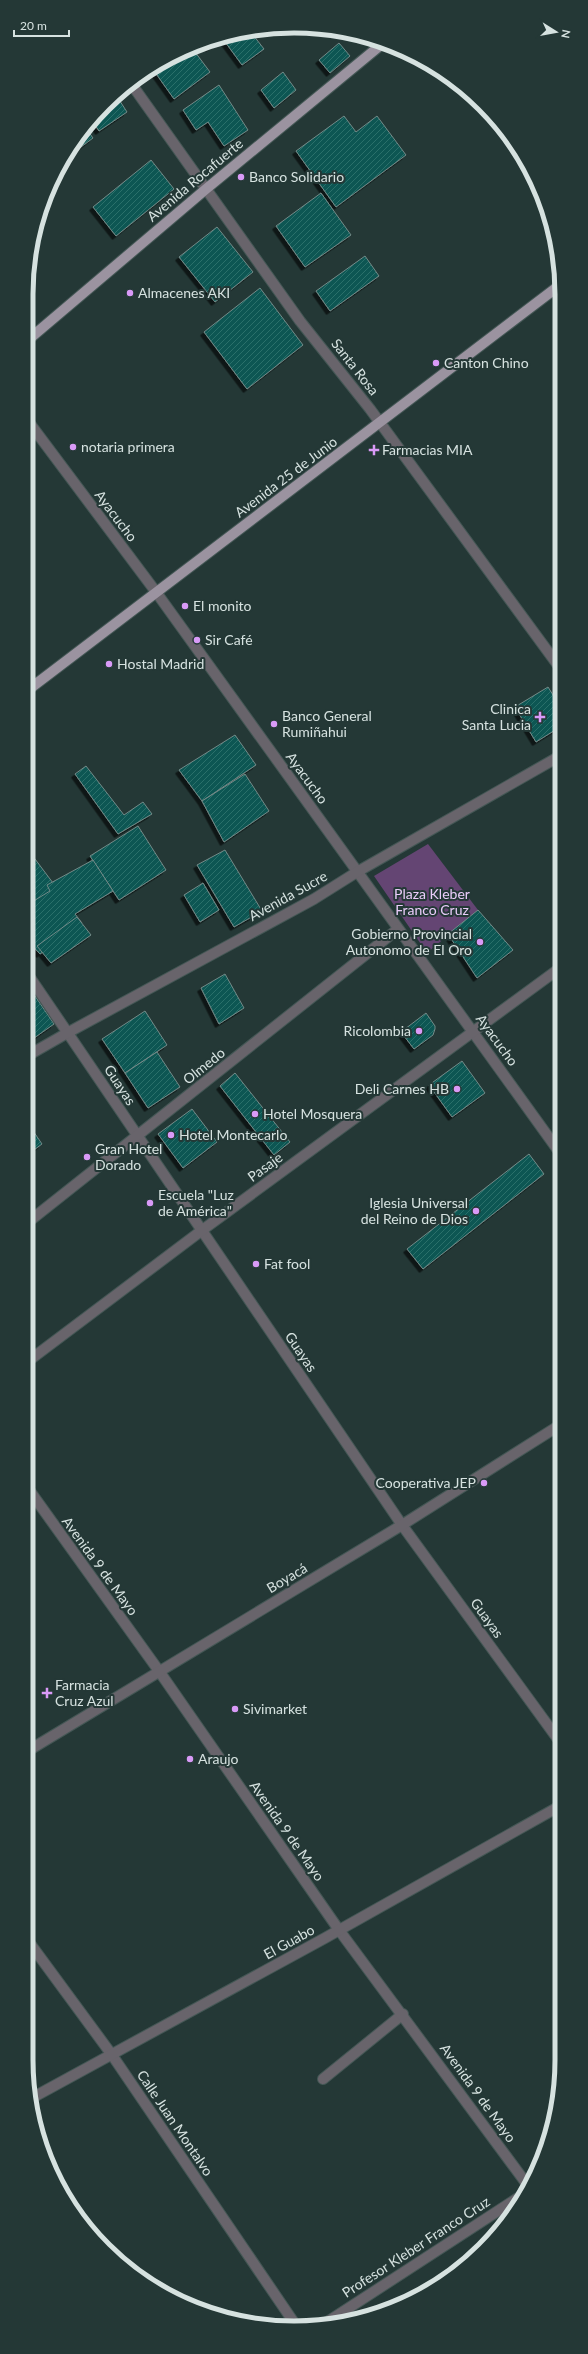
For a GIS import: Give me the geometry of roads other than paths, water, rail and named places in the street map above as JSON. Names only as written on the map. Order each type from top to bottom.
[{"type":"main road","name":"Avenida Rocafuerte","points":[[33,336],[206,188],[378,47]]},
{"type":"main road","name":"Avenida 25 de Junio","points":[[33,686],[381,423],[555,289]]},
{"type":"street","name":"Santa Rosa","points":[[134,88],[300,320],[381,423],[555,661]]},
{"type":"street","name":"Ayacucho","points":[[33,428],[156,592],[555,1146]]},
{"type":"street","name":"Avenida Sucre","points":[[33,1053],[314,899],[357,872],[555,759]]},
{"type":"street","name":"Olmedo","points":[[33,1218],[398,929]]},
{"type":"street","name":"Pasaje","points":[[33,1357],[201,1231],[555,972]]},
{"type":"street","name":"Guayas","points":[[33,981],[69,1032],[137,1137],[402,1525],[555,1735]]},
{"type":"street","name":"Boyacá","points":[[33,1748],[402,1525],[555,1428]]},
{"type":"street","name":"Avenida 9 de Mayo","points":[[33,1495],[159,1671],[339,1930],[403,2014],[525,2181]]},
{"type":"street","name":"El Guabo","points":[[35,2096],[339,1930],[555,1809]]},
{"type":"street","name":"Calle Juan Montalvo","points":[[33,1948],[112,2055],[293,2321]]},
{"type":"street","points":[[324,2079],[403,2014]]},
{"type":"street","name":"Profesor Kleber Franco Cruz","points":[[333,2318],[514,2201]]},
{"type":"place","name":"Banco Solidario","points":[[241,177]]},
{"type":"place","name":"Almacenes AKI","points":[[130,293]]},
{"type":"place","name":"Canton Chino","points":[[436,363]]},
{"type":"place","name":"notaria primera","points":[[73,447]]},
{"type":"place","name":"Farmacias MIA","points":[[374,450]]},
{"type":"place","name":"El monito","points":[[185,606]]},
{"type":"place","name":"Sir Café","points":[[197,640]]},
{"type":"place","name":"Hostal Madrid","points":[[109,664]]},
{"type":"place","name":"Clinica Santa Lucia","points":[[540,717]]},
{"type":"place","name":"Banco General Rumiñahui","points":[[274,724]]},
{"type":"place","name":"Gobierno Provincial Autonomo de El Oro","points":[[480,942]]},
{"type":"place","name":"Ricolombia","points":[[419,1031]]},
{"type":"place","name":"Deli Carnes HB","points":[[457,1089]]},
{"type":"place","name":"Hotel Mosquera","points":[[255,1114]]},
{"type":"place","name":"Hotel Montecarlo","points":[[171,1135]]},
{"type":"place","name":"Gran Hotel Dorado","points":[[87,1157]]},
{"type":"place","name":"Escuela \"Luz de América\"","points":[[150,1203]]},
{"type":"place","name":"Iglesia Universal del Reino de Dios","points":[[476,1211]]},
{"type":"place","name":"Fat fool","points":[[256,1264]]},
{"type":"place","name":"Cooperativa JEP","points":[[484,1483]]},
{"type":"place","name":"Farmacia Cruz Azul","points":[[47,1693]]},
{"type":"place","name":"Sivimarket","points":[[235,1709]]},
{"type":"place","name":"Araujo","points":[[190,1759]]},
{"type":"park label","name":"Plaza Kleber Franco Cruz","points":[[432,902]]}]
